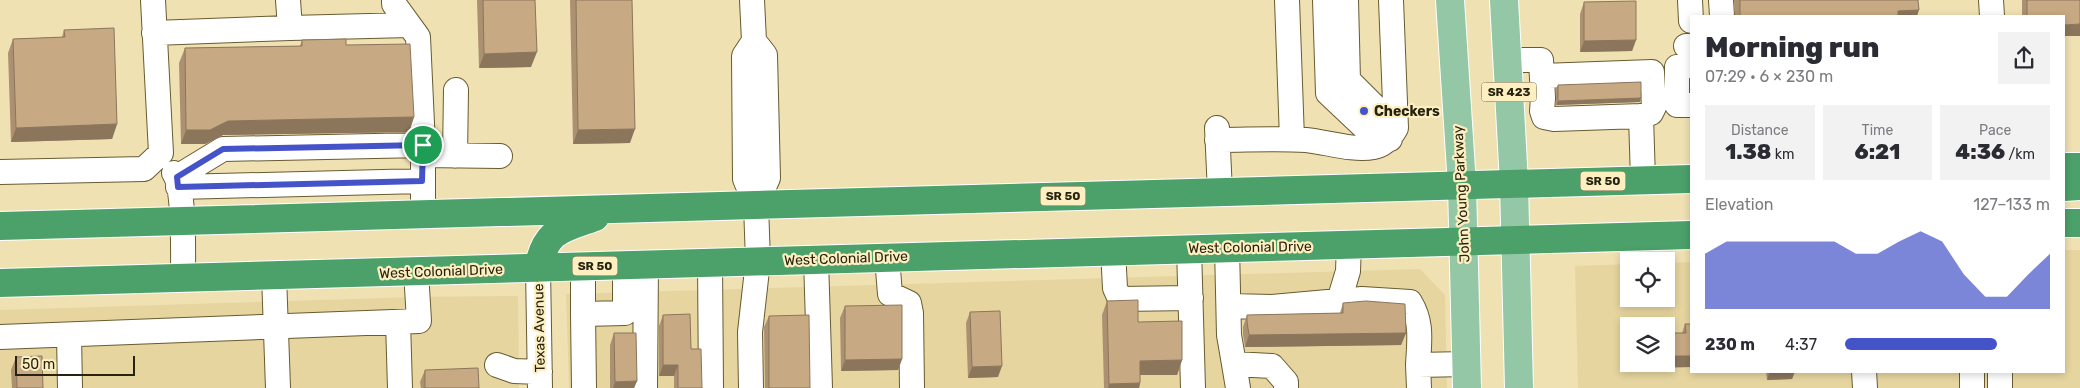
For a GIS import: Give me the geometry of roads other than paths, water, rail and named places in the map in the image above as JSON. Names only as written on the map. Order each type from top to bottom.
[{"type":"highway","points":[[2065,167],[2080,167]]},
{"type":"highway","name":"SR 50","points":[[0,226],[1690,179]]},
{"type":"highway","points":[[2065,187],[2080,186]]},
{"type":"highway","points":[[538,268],[541,250],[547,240],[562,229],[616,210]]},
{"type":"highway","points":[[2065,223],[2080,223]]},
{"type":"highway","name":"West Colonial Drive","points":[[0,283],[1690,235]]},
{"type":"main road","name":"John Young Parkway","points":[[1450,0],[1462,184],[1467,376]]},
{"type":"main road","name":"SR 423","points":[[1504,0],[1514,183],[1519,388]]},
{"type":"street","points":[[153,0],[160,153],[178,182],[182,221],[184,278]]},
{"type":"street","points":[[288,0],[290,28]]},
{"type":"street","points":[[394,0],[394,4],[418,37],[423,150],[423,214]]},
{"type":"street","points":[[751,388],[750,332],[758,261],[756,205],[745,179],[744,56],[754,41],[752,0]]},
{"type":"street","points":[[1287,0],[1292,139]]},
{"type":"street","points":[[1325,0],[1328,93],[1364,127],[1390,139]]},
{"type":"street","points":[[1346,0],[1348,80],[1379,110],[1390,139]]},
{"type":"street","points":[[1220,192],[1217,134],[1333,143],[1355,148],[1375,147],[1390,139],[1396,128],[1391,0]]},
{"type":"street","points":[[1690,0],[1691,15]]},
{"type":"street","points":[[1721,0],[1722,15]]},
{"type":"street","points":[[1991,0],[1992,15]]},
{"type":"street","points":[[154,33],[409,25]]},
{"type":"street","points":[[1690,53],[1676,67],[1677,105],[1690,105]]},
{"type":"street","points":[[1508,60],[1541,60],[1542,111],[1544,117],[1554,119],[1652,114],[1654,107],[1652,72],[1542,76]]},
{"type":"street","points":[[455,156],[456,90]]},
{"type":"street","points":[[1641,116],[1643,180]]},
{"type":"street","points":[[178,182],[223,149],[423,150],[455,156],[500,156]]},
{"type":"street","points":[[0,172],[144,169],[160,153]]},
{"type":"street","points":[[178,182],[422,181]]},
{"type":"street","points":[[1339,301],[1348,271],[1350,244]]},
{"type":"street","points":[[1227,247],[1230,306],[1229,335],[1238,388]]},
{"type":"street","points":[[1189,248],[1193,388]]},
{"type":"street","points":[[1113,250],[1115,288],[1120,299],[1191,298]]},
{"type":"street","points":[[887,257],[890,294],[909,303],[911,313],[912,388]]},
{"type":"street","points":[[816,259],[820,388]]},
{"type":"street","points":[[710,262],[711,388]]},
{"type":"street","points":[[583,314],[625,313],[635,265]]},
{"type":"street","points":[[635,265],[645,388]]},
{"type":"street","points":[[583,266],[584,388]]},
{"type":"street","name":"Texas Avenue","points":[[538,268],[540,380]]},
{"type":"street","points":[[0,338],[418,321],[416,271]]},
{"type":"street","points":[[274,276],[278,388]]},
{"type":"street","points":[[1230,306],[1272,307],[1362,299],[1410,302],[1418,315],[1420,336],[1418,377],[1467,376]]},
{"type":"street","points":[[398,322],[400,388]]},
{"type":"street","points":[[68,335],[70,388]]},
{"type":"street","points":[[1234,364],[1272,366],[1286,382],[1286,388]]},
{"type":"street","points":[[497,365],[540,380]]},
{"type":"street","points":[[1864,373],[1865,388]]},
{"type":"street","points":[[1972,373],[1972,388]]},
{"type":"street","points":[[2000,373],[2000,388]]},
{"type":"place","name":"Checkers","points":[[1364,111]]}]
